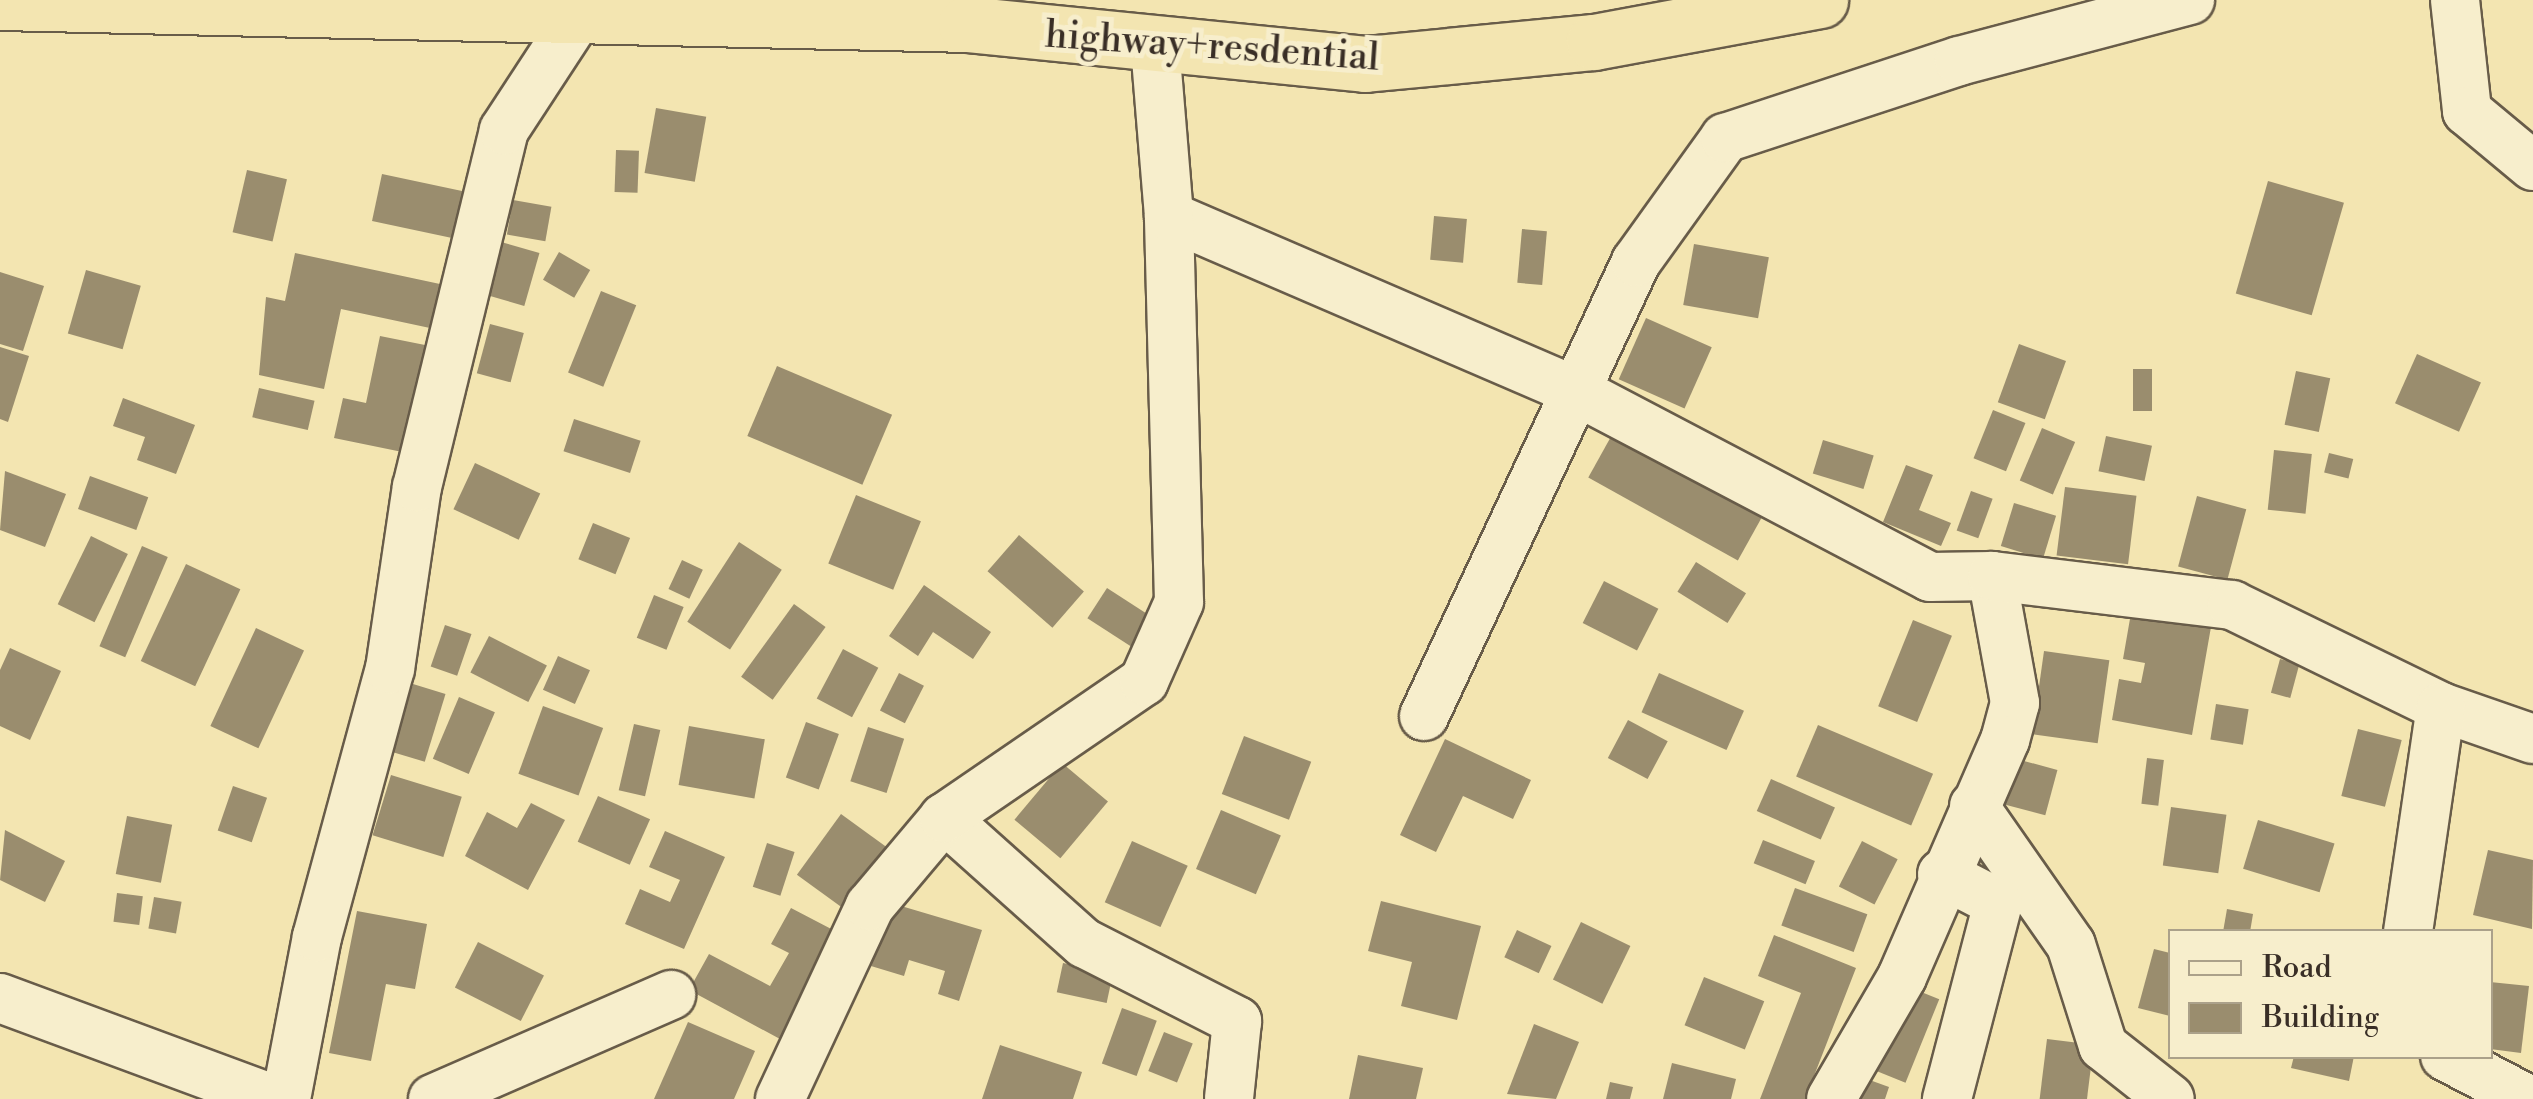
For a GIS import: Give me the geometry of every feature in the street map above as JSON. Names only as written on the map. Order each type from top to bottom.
[{"type":"highway","name":"highway+resdential","points":[[0,2],[977,12],[1155,47],[1365,64],[1594,42],[1820,0]]},
{"type":"street","points":[[1424,716],[1636,262],[1725,138],[1959,61],[2190,0]]},
{"type":"street","points":[[2455,0],[2467,111],[2533,166]]},
{"type":"street","points":[[286,1099],[317,936],[390,669],[418,487],[504,130],[585,6]]},
{"type":"street","points":[[780,1099],[870,906],[944,818],[1144,681],[1178,602],[1169,216],[1155,47]]},
{"type":"street","points":[[1169,216],[1576,392],[1930,577],[1992,576],[2232,605],[2441,707],[2533,739]]},
{"type":"street","points":[[1831,1099],[1902,976],[2015,702],[1992,576]]},
{"type":"street","points":[[2408,929],[2441,707]]},
{"type":"street","points":[[1974,806],[2071,945],[2103,1046],[2170,1099]]},
{"type":"street","points":[[944,818],[1084,942],[1237,1021],[1230,1099]]},
{"type":"street","points":[[1942,874],[1998,903],[1947,1099]]},
{"type":"street","points":[[433,1099],[671,996]]},
{"type":"street","points":[[0,998],[273,1099]]},
{"type":"street","points":[[2451,1059],[2528,1099]]},
{"type":"building","points":[[656,108],[706,117],[695,182],[645,173]]},
{"type":"building","points":[[616,150],[639,151],[638,193],[615,192]]},
{"type":"building","points":[[247,170],[287,179],[273,242],[233,232]]},
{"type":"building","points":[[382,174],[463,191],[453,238],[372,221]]},
{"type":"building","points":[[2268,181],[2344,203],[2312,315],[2236,293]]},
{"type":"building","points":[[513,200],[551,207],[545,241],[507,234]]},
{"type":"building","points":[[1434,216],[1467,219],[1463,263],[1430,260]]},
{"type":"building","points":[[1522,229],[1547,231],[1542,285],[1517,283]]},
{"type":"building","points":[[501,242],[539,253],[524,306],[486,295]]},
{"type":"building","points":[[1694,244],[1769,257],[1758,318],[1683,305]]},
{"type":"building","points":[[559,252],[590,270],[574,298],[543,280]]},
{"type":"building","points":[[295,253],[454,287],[444,331],[341,309],[324,389],[259,375],[266,297],[285,301]]},
{"type":"building","points":[[86,270],[141,286],[123,349],[68,333]]},
{"type":"building","points":[[0,272],[44,286],[23,351],[0,344]]},
{"type":"building","points":[[601,291],[636,305],[603,387],[568,373]]},
{"type":"building","points":[[1646,318],[1712,347],[1685,408],[1619,379]]},
{"type":"building","points":[[490,324],[524,333],[511,382],[477,373]]},
{"type":"building","points":[[380,336],[440,348],[417,455],[334,438],[343,398],[366,403]]},
{"type":"building","points":[[2019,344],[2066,361],[2045,419],[1998,402]]},
{"type":"building","points":[[0,347],[29,356],[8,422],[0,419]]},
{"type":"building","points":[[2417,354],[2481,382],[2459,432],[2395,403]]},
{"type":"building","points":[[777,366],[892,415],[862,485],[747,436]]},
{"type":"building","points":[[2133,369],[2152,369],[2152,411],[2133,411]]},
{"type":"building","points":[[2296,371],[2330,378],[2319,432],[2285,425]]},
{"type":"building","points":[[259,388],[315,401],[308,430],[252,417]]},
{"type":"building","points":[[123,398],[195,425],[176,474],[137,460],[145,437],[113,426]]},
{"type":"building","points":[[1993,410],[2025,423],[2006,471],[1974,458]]},
{"type":"building","points":[[574,419],[641,441],[630,473],[563,451]]},
{"type":"building","points":[[2042,428],[2075,442],[2053,495],[2020,480]]},
{"type":"building","points":[[1613,433],[1763,516],[1738,561],[1588,478]]},
{"type":"building","points":[[2106,436],[2152,446],[2144,481],[2099,471]]},
{"type":"building","points":[[1823,440],[1874,455],[1863,489],[1813,473]]},
{"type":"building","points":[[2274,450],[2312,454],[2306,514],[2268,510]]},
{"type":"building","points":[[2329,453],[2353,459],[2348,478],[2324,472]]},
{"type":"building","points":[[475,463],[540,493],[519,540],[453,509]]},
{"type":"building","points":[[1906,465],[1933,475],[1919,510],[1951,523],[1941,546],[1883,522]]},
{"type":"building","points":[[5,471],[66,494],[45,547],[0,530]]},
{"type":"building","points":[[90,476],[148,497],[136,530],[78,509]]},
{"type":"building","points":[[2065,487],[2136,496],[2128,564],[2057,555]]},
{"type":"building","points":[[1971,491],[1993,499],[1978,538],[1957,530]]},
{"type":"building","points":[[856,495],[921,521],[893,590],[828,564]]},
{"type":"building","points":[[2197,496],[2246,509],[2227,580],[2178,567]]},
{"type":"building","points":[[2014,503],[2056,516],[2043,559],[2001,546]]},
{"type":"building","points":[[593,523],[630,538],[615,574],[578,559]]},
{"type":"building","points":[[1019,535],[1084,591],[1052,628],[988,571]]},
{"type":"building","points":[[91,536],[128,554],[95,622],[58,604]]},
{"type":"building","points":[[739,542],[782,570],[730,649],[687,622]]},
{"type":"building","points":[[142,546],[168,557],[125,657],[99,646]]},
{"type":"building","points":[[682,560],[703,570],[689,599],[668,589]]},
{"type":"building","points":[[1696,562],[1746,593],[1727,623],[1677,592]]},
{"type":"building","points":[[186,564],[240,589],[195,686],[141,661]]},
{"type":"building","points":[[1604,581],[1658,609],[1637,651],[1583,623]]},
{"type":"building","points":[[924,585],[991,632],[973,659],[933,632],[918,656],[889,636]]},
{"type":"building","points":[[1107,588],[1151,617],[1132,647],[1087,618]]},
{"type":"building","points":[[654,595],[684,607],[666,650],[637,638]]},
{"type":"building","points":[[794,604],[826,627],[773,700],[741,677]]},
{"type":"building","points":[[2131,613],[2211,627],[2192,735],[2112,720],[2119,679],[2141,683],[2145,663],[2123,659]]},
{"type":"building","points":[[1913,620],[1952,636],[1917,722],[1878,706]]},
{"type":"building","points":[[445,625],[471,634],[457,676],[431,667]]},
{"type":"building","points":[[256,628],[304,650],[258,748],[210,726]]},
{"type":"building","points":[[489,636],[547,666],[528,702],[470,673]]},
{"type":"building","points":[[10,648],[61,671],[30,740],[0,726],[0,670]]},
{"type":"building","points":[[843,649],[878,668],[852,717],[817,698]]},
{"type":"building","points":[[2044,651],[2109,660],[2098,743],[2032,734]]},
{"type":"building","points":[[558,656],[590,670],[575,704],[543,690]]},
{"type":"building","points":[[2280,659],[2299,664],[2290,698],[2271,693]]},
{"type":"building","points":[[899,673],[924,686],[905,723],[880,710]]},
{"type":"building","points":[[1659,673],[1744,711],[1726,750],[1642,712]]},
{"type":"building","points":[[413,684],[446,694],[425,762],[392,752]]},
{"type":"building","points":[[459,697],[495,712],[469,774],[433,759]]},
{"type":"building","points":[[2216,704],[2249,709],[2243,745],[2210,740]]},
{"type":"building","points":[[543,706],[603,728],[579,796],[518,774]]},
{"type":"building","points":[[1628,720],[1668,741],[1648,779],[1608,758]]},
{"type":"building","points":[[806,722],[839,734],[819,789],[786,777]]},
{"type":"building","points":[[634,724],[660,730],[645,796],[619,790]]},
{"type":"building","points":[[1818,725],[1933,774],[1911,825],[1796,777]]},
{"type":"building","points":[[689,726],[765,739],[754,798],[679,785]]},
{"type":"building","points":[[868,727],[904,739],[887,793],[850,781]]},
{"type":"building","points":[[2358,729],[2402,740],[2385,807],[2341,796]]},
{"type":"building","points":[[1244,736],[1311,762],[1289,820],[1222,794]]},
{"type":"building","points":[[1445,739],[1531,780],[1513,819],[1463,796],[1436,852],[1400,835]]},
{"type":"building","points":[[2013,758],[2057,770],[2045,815],[2001,803]]},
{"type":"building","points":[[2147,758],[2164,760],[2158,806],[2141,804]]},
{"type":"building","points":[[1062,763],[1108,802],[1060,858],[1014,820]]},
{"type":"building","points":[[391,775],[462,797],[443,857],[373,835]]},
{"type":"building","points":[[1771,779],[1835,807],[1821,839],[1757,811]]},
{"type":"building","points":[[233,786],[267,798],[252,842],[218,830]]},
{"type":"building","points":[[598,796],[650,819],[630,865],[578,842]]},
{"type":"building","points":[[531,803],[565,820],[528,890],[465,856],[487,812],[517,828]]},
{"type":"building","points":[[2171,807],[2226,815],[2218,873],[2163,865]]},
{"type":"building","points":[[1221,810],[1281,835],[1256,894],[1196,869]]},
{"type":"building","points":[[841,814],[887,848],[843,908],[797,875]]},
{"type":"building","points":[[127,816],[172,825],[161,883],[116,874]]},
{"type":"building","points":[[2258,820],[2335,843],[2320,892],[2243,869]]},
{"type":"building","points":[[5,830],[65,861],[45,902],[0,880]]},
{"type":"building","points":[[665,831],[725,857],[684,949],[625,924],[640,889],[670,902],[680,880],[649,867]]},
{"type":"building","points":[[1763,840],[1815,861],[1806,884],[1754,863]]},
{"type":"building","points":[[1132,841],[1188,866],[1160,927],[1105,902]]},
{"type":"building","points":[[1862,841],[1898,859],[1874,905],[1839,886]]},
{"type":"building","points":[[767,843],[795,852],[780,896],[753,887]]},
{"type":"building","points":[[2488,850],[2533,860],[2532,929],[2473,915]]},
{"type":"building","points":[[1795,888],[1867,914],[1854,952],[1781,926]]},
{"type":"building","points":[[117,893],[143,896],[139,925],[113,922]]},
{"type":"building","points":[[154,897],[182,902],[176,933],[148,929]]},
{"type":"building","points":[[1381,901],[1481,926],[1457,1020],[1401,1006],[1412,962],[1368,951]]},
{"type":"building","points":[[891,903],[982,930],[959,1001],[938,994],[945,971],[909,960],[904,976],[871,966]]},
{"type":"building","points":[[791,908],[837,932],[780,1039],[689,990],[709,954],[770,986],[789,953],[771,944]]},
{"type":"building","points":[[2227,909],[2253,914],[2250,929],[2224,929]]},
{"type":"building","points":[[357,911],[427,924],[415,989],[386,984],[371,1061],[329,1053]]},
{"type":"building","points":[[1581,922],[1630,946],[1602,1004],[1553,980]]},
{"type":"building","points":[[1517,930],[1551,946],[1539,973],[1504,957]]},
{"type":"building","points":[[1774,935],[1856,968],[1805,1099],[1760,1099],[1801,993],[1758,976]]},
{"type":"building","points":[[478,942],[544,976],[521,1021],[455,987]]},
{"type":"building","points":[[2154,949],[2168,952],[2168,1016],[2138,1008]]},
{"type":"building","points":[[1063,963],[1113,974],[1107,1003],[1057,992]]},
{"type":"building","points":[[1704,977],[1764,1001],[1745,1050],[1685,1025]]},
{"type":"building","points":[[2493,982],[2529,986],[2521,1053],[2493,1049]]},
{"type":"building","points":[[1904,985],[1939,999],[1906,1083],[1870,1068]]},
{"type":"building","points":[[1122,1008],[1157,1021],[1137,1076],[1102,1063]]},
{"type":"building","points":[[688,1022],[755,1051],[734,1099],[654,1099]]},
{"type":"building","points":[[1534,1024],[1579,1042],[1556,1099],[1507,1094]]},
{"type":"building","points":[[1164,1032],[1193,1044],[1177,1083],[1148,1071]]},
{"type":"building","points":[[2047,1039],[2094,1045],[2087,1099],[2040,1099]]},
{"type":"building","points":[[1000,1045],[1082,1072],[1073,1099],[982,1099]]},
{"type":"building","points":[[1358,1055],[1423,1068],[1416,1099],[1349,1099]]},
{"type":"building","points":[[2293,1059],[2353,1059],[2349,1081],[2291,1068]]},
{"type":"building","points":[[1672,1063],[1736,1079],[1731,1099],[1663,1099]]},
{"type":"building","points":[[1853,1074],[1889,1087],[1885,1099],[1844,1099]]},
{"type":"building","points":[[1610,1082],[1633,1087],[1630,1099],[1606,1099]]}]
